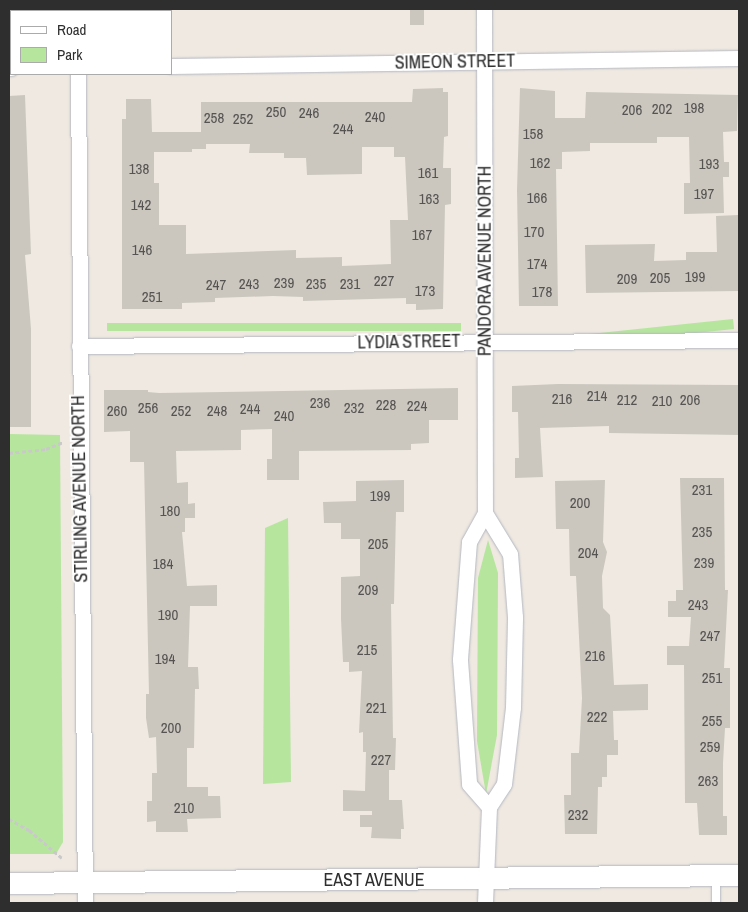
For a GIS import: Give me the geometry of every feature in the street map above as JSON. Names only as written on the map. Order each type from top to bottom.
[{"type":"street","name":"PANDORA AVENUE NORTH","points":[[484,9],[486,514]]},
{"type":"street","name":"SIMEON STREET","points":[[172,66],[739,58]]},
{"type":"street","name":"STIRLING AVENUE NORTH","points":[[78,75],[78,346],[85,903]]},
{"type":"street","name":"LYDIA STREET","points":[[78,346],[739,340]]},
{"type":"street","points":[[485,903],[484,880],[488,808],[504,784],[513,707],[515,617],[510,554],[486,514],[469,542],[460,660],[469,784],[488,808]]},
{"type":"street","name":"EAST AVENUE","points":[[9,883],[484,880],[739,875]]},
{"type":"lane","points":[[716,876],[716,903]]},
{"type":"path","points":[[9,452],[46,449],[63,442]]},
{"type":"path","points":[[9,819],[29,830],[62,858]]},
{"type":"green space","points":[[733,319],[734,329],[543,349],[542,339]]},
{"type":"green space","points":[[107,323],[461,323],[461,331],[107,331]]},
{"type":"green space","points":[[9,434],[60,435],[63,842],[56,854],[9,854]]},
{"type":"green space","points":[[288,518],[291,782],[263,784],[265,528]]},
{"type":"green space","points":[[488,540],[498,573],[497,735],[486,794],[477,741],[478,578]]},
{"type":"building","points":[[410,9],[424,9],[424,25],[410,25]]},
{"type":"building","points":[[443,88],[443,92],[448,92],[448,136],[444,137],[443,168],[451,168],[451,204],[445,205],[443,309],[416,310],[416,304],[406,304],[406,298],[303,301],[303,297],[273,296],[215,298],[215,302],[182,303],[182,309],[122,309],[122,119],[126,119],[126,99],[151,99],[152,132],[201,132],[201,102],[412,102],[413,89]],"holes":[[[206,144],[250,144],[249,153],[284,153],[284,158],[306,158],[307,175],[362,174],[362,147],[394,147],[394,157],[405,157],[408,220],[390,220],[391,264],[342,266],[342,257],[296,258],[296,250],[186,254],[186,225],[159,225],[159,183],[154,183],[154,152],[192,152],[192,149],[206,149]]]},
{"type":"building","points":[[520,88],[555,91],[555,118],[585,118],[586,92],[738,95],[737,131],[723,132],[724,162],[729,162],[729,177],[723,177],[724,213],[684,214],[684,183],[690,183],[689,137],[657,137],[657,143],[590,143],[590,151],[562,152],[562,169],[556,169],[558,306],[519,306],[517,190]]},
{"type":"building","points":[[25,95],[31,254],[25,255],[31,329],[31,427],[9,427],[9,96]]},
{"type":"building","points":[[738,215],[739,291],[586,293],[585,245],[655,244],[654,261],[686,260],[686,252],[717,252],[716,216]]},
{"type":"building","points":[[558,384],[739,385],[739,435],[609,433],[609,426],[540,428],[543,477],[515,478],[515,458],[519,458],[518,412],[512,412],[512,386]]},
{"type":"building","points":[[458,388],[458,420],[429,420],[429,443],[411,444],[411,450],[299,451],[299,480],[267,480],[267,459],[272,459],[272,429],[241,430],[241,450],[176,451],[177,483],[188,482],[188,504],[195,503],[195,518],[185,518],[185,532],[182,532],[187,586],[217,585],[217,606],[190,606],[188,667],[198,667],[199,689],[195,689],[194,748],[187,748],[187,787],[208,787],[208,796],[220,796],[221,818],[187,819],[188,832],[156,832],[156,821],[147,822],[147,801],[152,801],[152,773],[157,773],[156,737],[149,738],[146,718],[146,694],[149,694],[144,462],[130,462],[130,431],[104,432],[104,390],[148,390],[148,392],[159,393]]},
{"type":"building","points":[[680,478],[724,478],[725,590],[728,590],[724,668],[730,668],[730,728],[725,728],[723,763],[723,816],[727,816],[727,835],[699,835],[697,803],[685,803],[684,665],[667,665],[667,646],[689,646],[691,617],[668,617],[668,601],[676,601],[676,590],[683,590]]},
{"type":"building","points":[[404,480],[404,512],[396,512],[394,604],[391,604],[393,738],[396,738],[395,770],[389,770],[389,800],[402,800],[404,829],[401,829],[401,839],[371,838],[372,827],[360,827],[360,815],[372,815],[372,811],[343,811],[343,790],[365,791],[366,752],[363,752],[363,732],[359,733],[362,671],[349,672],[349,662],[343,662],[341,619],[341,577],[360,576],[360,539],[341,539],[341,523],[324,523],[323,502],[356,501],[356,481]]},
{"type":"building","points":[[605,480],[603,542],[607,552],[602,576],[603,608],[610,615],[614,685],[648,684],[648,710],[613,711],[614,740],[618,740],[618,755],[607,755],[607,777],[602,777],[602,787],[598,787],[597,834],[565,834],[564,795],[571,795],[571,753],[579,753],[582,698],[576,576],[570,576],[569,529],[556,529],[555,481]]}]
